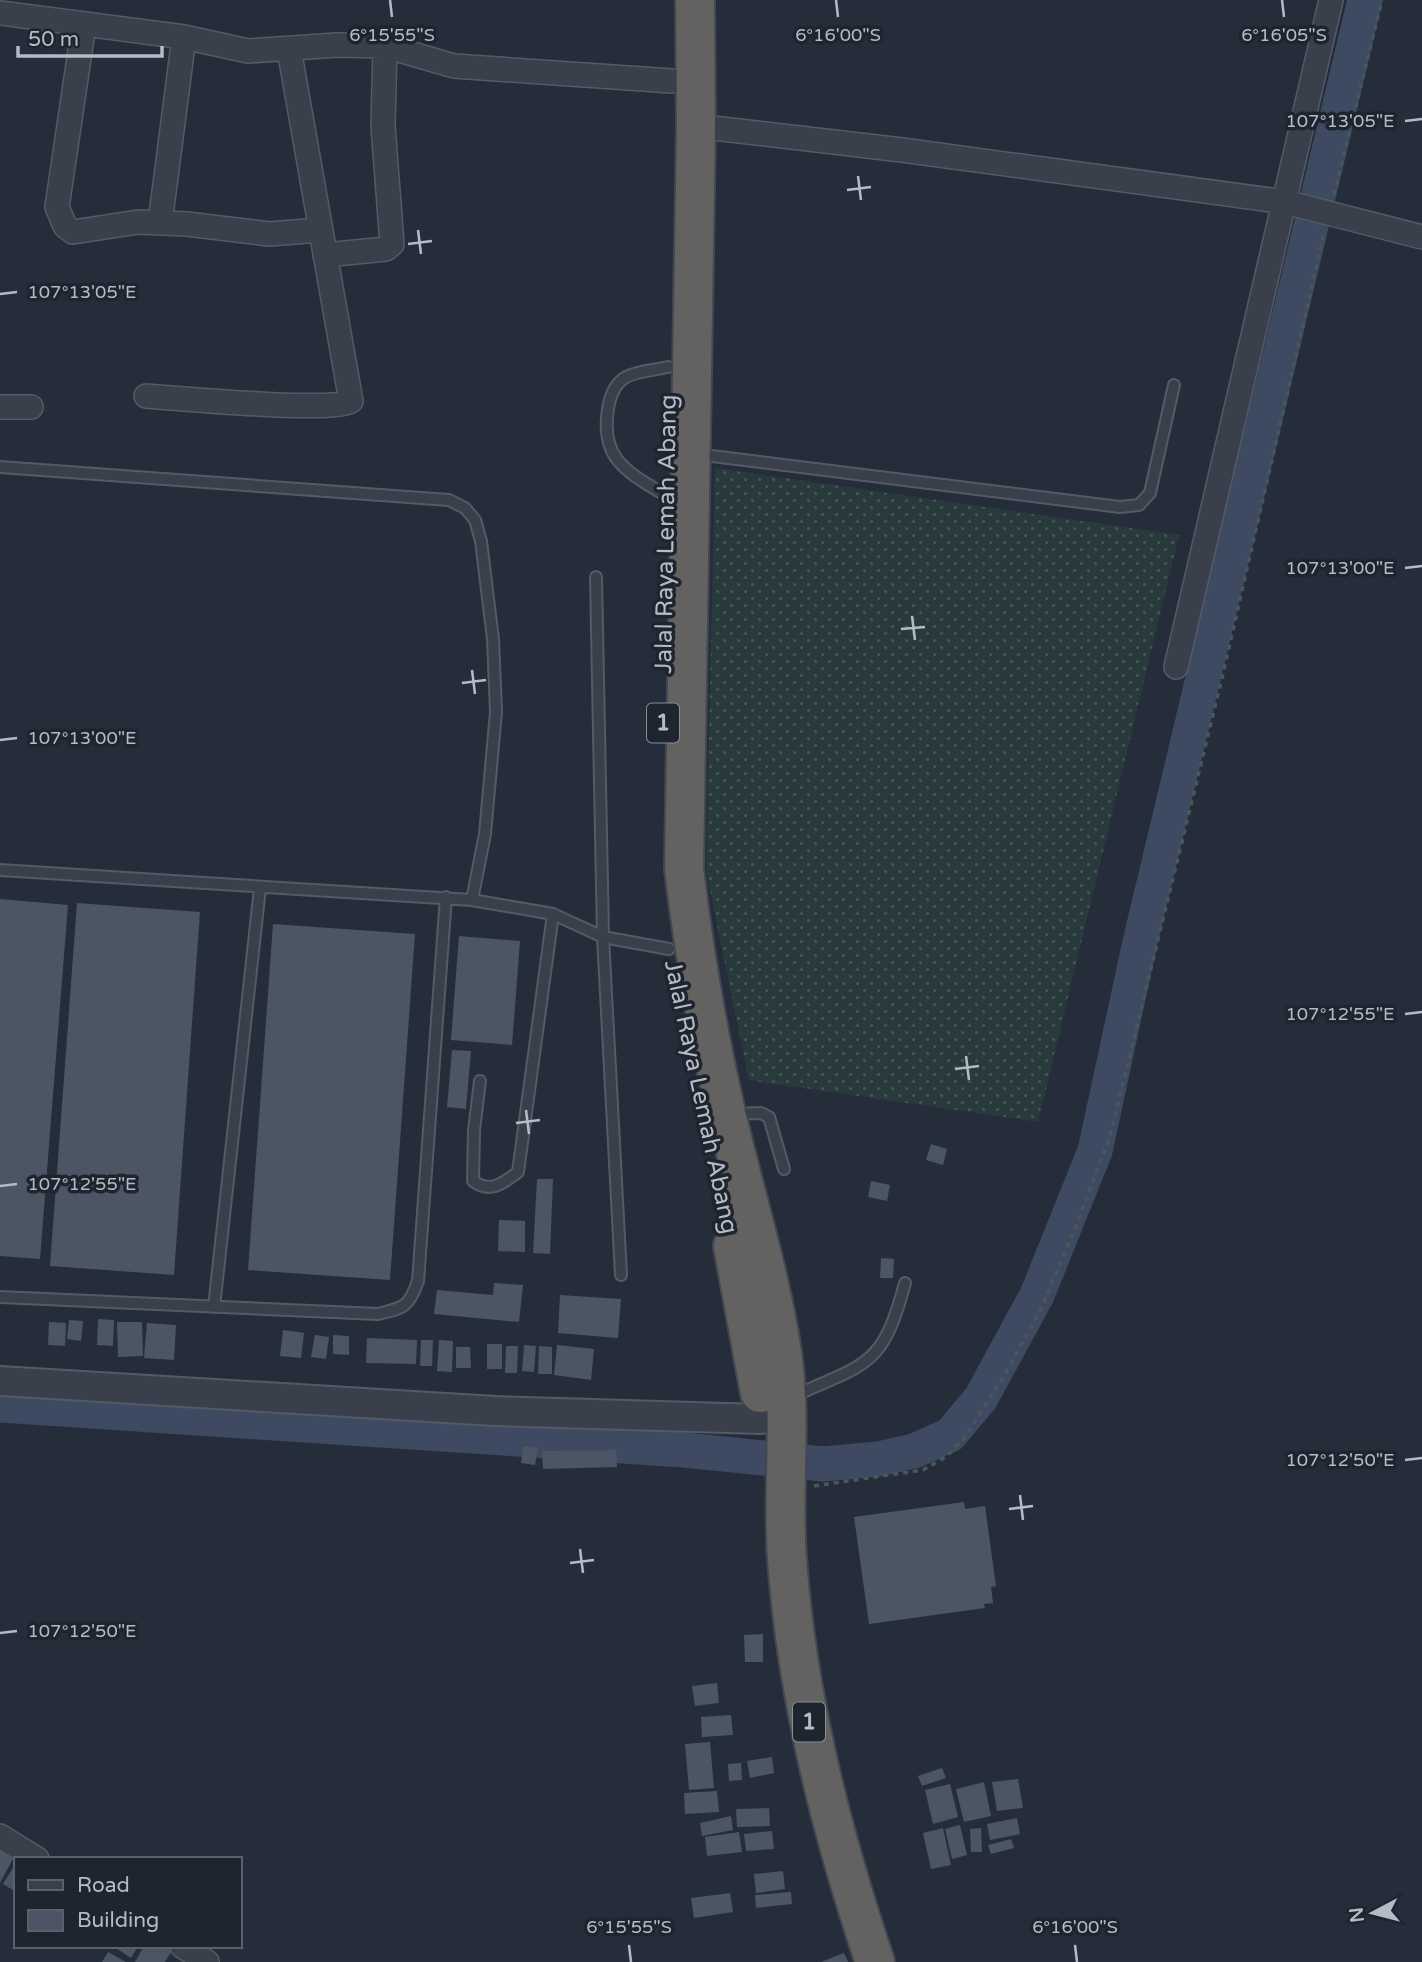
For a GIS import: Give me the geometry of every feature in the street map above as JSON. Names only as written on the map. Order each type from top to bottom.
[{"type":"highway","name":"Jalal Raya Lemah Abang","points":[[672,0],[661,824],[663,897],[669,949],[757,1363],[774,1422]]},
{"type":"highway","name":"Jalal Raya Lemah Abang","points":[[695,0],[696,126],[684,869],[691,932],[726,1114],[782,1351],[774,1422]]},
{"type":"highway","name":"1","points":[[774,1422],[787,1480],[787,1562],[811,1733],[835,1836],[875,1962]]},
{"type":"highway","name":"1","points":[[787,1480],[768,1580],[785,1707],[801,1790],[825,1882],[854,1962]]},
{"type":"street","points":[[1176,667],[1310,208],[1331,0]]},
{"type":"street","points":[[0,13],[184,37],[248,51],[337,45],[385,46],[454,66],[672,81]]},
{"type":"street","points":[[83,24],[57,207],[60,218],[73,232],[138,222],[269,234],[320,230]]},
{"type":"street","points":[[160,223],[184,37]]},
{"type":"street","points":[[326,255],[386,250],[392,244],[383,125],[385,46]]},
{"type":"street","points":[[146,396],[314,405],[350,403],[289,49]]},
{"type":"street","points":[[696,126],[916,152],[1310,208],[1422,237]]},
{"type":"street","points":[[0,407],[31,407]]},
{"type":"street","points":[[0,1381],[495,1411],[774,1422]]},
{"type":"street","points":[[0,1836],[34,1857]]},
{"type":"street","points":[[185,1948],[207,1962]]},
{"type":"lane","points":[[665,495],[626,471],[616,460],[609,445],[606,421],[615,386],[627,377],[668,367]]},
{"type":"lane","points":[[690,453],[1120,507],[1139,505],[1150,493],[1174,385]]},
{"type":"lane","points":[[0,467],[449,500],[465,508],[475,520],[483,551],[493,639],[496,712],[485,834],[472,900]]},
{"type":"lane","points":[[596,577],[603,937],[621,1275]]},
{"type":"lane","points":[[0,870],[472,900],[554,914],[603,937],[669,949]]},
{"type":"lane","points":[[214,1307],[260,888]]},
{"type":"lane","points":[[0,1297],[378,1314],[403,1308],[412,1297],[418,1281],[446,897]]},
{"type":"lane","points":[[480,1081],[473,1181],[480,1186],[499,1186],[518,1172],[554,914]]},
{"type":"lane","points":[[726,1114],[761,1113],[769,1117],[784,1169]]},
{"type":"lane","points":[[774,1422],[863,1366],[878,1350],[893,1326],[905,1283]]},
{"type":"path","points":[[787,1480],[923,1470],[946,1457],[965,1437],[1001,1381],[1042,1307],[1074,1231],[1110,1136],[1225,666],[1310,208],[1382,0]]},
{"type":"shaded area","points":[[715,468],[1179,535],[1038,1122],[749,1080],[706,871]]},
{"type":"building","points":[[0,899],[68,905],[40,1259],[0,1256]]},
{"type":"building","points":[[77,903],[200,912],[174,1275],[50,1266]]},
{"type":"building","points":[[273,924],[415,934],[390,1280],[248,1270]]},
{"type":"building","points":[[459,936],[520,941],[512,1045],[451,1040]]},
{"type":"building","points":[[452,1050],[471,1051],[466,1109],[447,1107]]},
{"type":"building","points":[[931,1144],[947,1149],[943,1165],[926,1160]]},
{"type":"building","points":[[537,1179],[553,1179],[550,1254],[533,1253]]},
{"type":"building","points":[[871,1181],[890,1185],[887,1201],[868,1197]]},
{"type":"building","points":[[499,1220],[525,1221],[525,1252],[498,1251]]},
{"type":"building","points":[[881,1258],[894,1259],[893,1278],[880,1278]]},
{"type":"building","points":[[494,1283],[523,1285],[519,1322],[434,1314],[437,1290],[493,1295]]},
{"type":"building","points":[[560,1295],[621,1299],[618,1338],[558,1333]]},
{"type":"building","points":[[98,1319],[114,1320],[113,1346],[97,1345]]},
{"type":"building","points":[[69,1320],[83,1321],[81,1341],[67,1339]]},
{"type":"building","points":[[49,1322],[66,1323],[65,1346],[48,1345]]},
{"type":"building","points":[[117,1322],[142,1322],[143,1356],[118,1357]]},
{"type":"building","points":[[147,1323],[176,1325],[174,1360],[144,1358]]},
{"type":"building","points":[[283,1330],[304,1333],[301,1358],[280,1356]]},
{"type":"building","points":[[315,1335],[329,1337],[326,1359],[311,1357]]},
{"type":"building","points":[[333,1335],[349,1336],[349,1355],[333,1354]]},
{"type":"building","points":[[367,1338],[417,1340],[416,1364],[366,1363]]},
{"type":"building","points":[[421,1340],[433,1340],[432,1366],[420,1366]]},
{"type":"building","points":[[439,1340],[453,1341],[452,1372],[437,1371]]},
{"type":"building","points":[[487,1344],[502,1344],[502,1369],[487,1369]]},
{"type":"building","points":[[524,1345],[536,1346],[534,1372],[522,1371]]},
{"type":"building","points":[[557,1345],[594,1349],[591,1380],[554,1375]]},
{"type":"building","points":[[506,1346],[518,1346],[517,1373],[505,1373]]},
{"type":"building","points":[[539,1346],[552,1347],[552,1374],[538,1374]]},
{"type":"building","points":[[456,1347],[470,1347],[471,1368],[456,1368]]},
{"type":"building","points":[[523,1446],[538,1448],[535,1465],[521,1463]]},
{"type":"building","points":[[616,1450],[617,1467],[543,1469],[542,1451]]},
{"type":"building","points":[[964,1502],[965,1509],[985,1506],[996,1586],[991,1587],[993,1603],[984,1604],[985,1608],[869,1624],[854,1517]]},
{"type":"building","points":[[763,1634],[763,1662],[745,1662],[744,1635]]},
{"type":"building","points":[[717,1683],[719,1703],[695,1706],[692,1686]]},
{"type":"building","points":[[731,1715],[733,1735],[702,1737],[701,1717]]},
{"type":"building","points":[[710,1742],[714,1788],[689,1790],[685,1744]]},
{"type":"building","points":[[772,1757],[774,1773],[750,1778],[747,1761]]},
{"type":"building","points":[[741,1763],[742,1780],[729,1781],[728,1764]]},
{"type":"building","points":[[942,1768],[946,1778],[922,1786],[918,1776]]},
{"type":"building","points":[[1018,1779],[1023,1808],[997,1811],[992,1782]]},
{"type":"building","points":[[984,1782],[991,1816],[964,1822],[956,1789]]},
{"type":"building","points":[[950,1784],[958,1817],[933,1824],[925,1790]]},
{"type":"building","points":[[717,1791],[719,1812],[685,1814],[684,1793]]},
{"type":"building","points":[[769,1808],[770,1826],[737,1827],[736,1809]]},
{"type":"building","points":[[731,1816],[733,1830],[702,1836],[700,1823]]},
{"type":"building","points":[[1017,1818],[1020,1834],[990,1840],[987,1824]]},
{"type":"building","points":[[960,1825],[967,1855],[952,1859],[945,1829]]},
{"type":"building","points":[[943,1828],[951,1865],[931,1869],[923,1833]]},
{"type":"building","points":[[981,1828],[982,1852],[971,1852],[970,1829]]},
{"type":"building","points":[[772,1831],[774,1849],[746,1851],[744,1834]]},
{"type":"building","points":[[739,1832],[742,1852],[707,1856],[705,1837]]},
{"type":"building","points":[[1011,1839],[1014,1848],[991,1854],[988,1845]]},
{"type":"building","points":[[0,1846],[15,1855],[0,1883]]},
{"type":"building","points":[[14,1866],[14,1891],[3,1884]]},
{"type":"building","points":[[783,1871],[785,1889],[756,1893],[754,1874]]},
{"type":"building","points":[[791,1892],[792,1904],[756,1908],[755,1895]]},
{"type":"building","points":[[730,1893],[733,1912],[694,1918],[691,1898]]},
{"type":"building","points":[[116,1948],[137,1948],[131,1958]]},
{"type":"building","points":[[143,1948],[173,1949],[165,1962],[135,1962]]},
{"type":"building","points":[[108,1952],[126,1962],[102,1962]]},
{"type":"building","points":[[844,1953],[848,1962],[821,1962]]},
{"type":"waterway","points":[[0,1405],[684,1450],[823,1464],[878,1459],[914,1451],[950,1435],[981,1398],[1037,1295],[1095,1151],[1140,942],[1365,0]]}]
